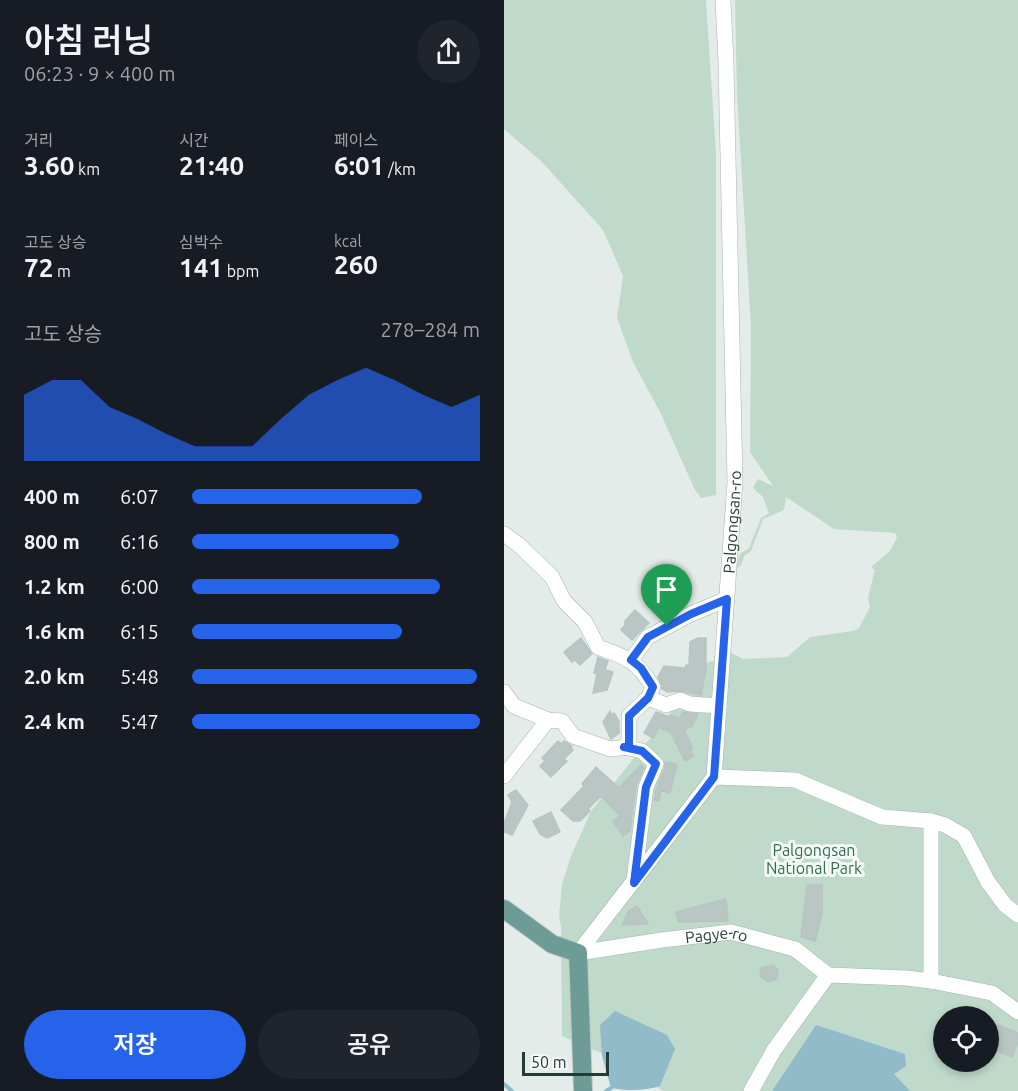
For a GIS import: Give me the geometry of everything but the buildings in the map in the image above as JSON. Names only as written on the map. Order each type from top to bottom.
[{"type":"main road","name":"Pagye-ro","points":[[504,909],[552,944],[578,953]]},
{"type":"main road","points":[[578,953],[583,1091]]},
{"type":"street","name":"Palgongsan-ro","points":[[714,777],[735,482],[723,0]]},
{"type":"street","points":[[504,534],[519,545],[552,577],[564,601],[585,622],[598,647],[631,660],[641,668],[653,687],[648,698],[629,716],[629,747],[610,749],[573,736],[562,721],[548,720],[514,706],[504,692]]},
{"type":"street","points":[[631,660],[648,637],[691,614],[727,599]]},
{"type":"street","points":[[648,698],[666,705],[680,700],[690,704],[719,706]]},
{"type":"street","points":[[504,776],[548,720]]},
{"type":"street","points":[[624,747],[642,751],[656,764],[646,787],[634,883]]},
{"type":"street","points":[[578,953],[714,777],[795,780],[882,817],[931,821],[945,825],[964,836],[988,882],[1005,905],[1018,915]]},
{"type":"street","points":[[931,821],[931,981]]},
{"type":"street","name":"Pagye-ro","points":[[578,953],[731,932],[795,949],[828,975]]},
{"type":"street","points":[[751,1091],[774,1050],[828,975],[931,981],[992,993],[1018,1012]]},
{"type":"green space","points":[[504,0],[706,0],[716,154],[716,495],[701,498],[695,490],[660,412],[633,362],[617,318],[623,276],[603,230],[542,162],[504,129]]},
{"type":"green space","name":"Palgongsan National Park","points":[[735,0],[1018,0],[1018,1091],[663,1091],[615,1059],[562,1036],[559,916],[562,884],[571,856],[591,811],[675,706],[692,668],[730,652],[743,659],[787,657],[810,637],[853,631],[859,628],[870,607],[868,597],[875,570],[871,567],[890,551],[897,537],[895,533],[834,529],[786,497],[784,510],[763,519],[751,551],[744,556],[733,580],[740,554],[749,548],[761,518],[769,513],[763,497],[753,488],[758,479],[773,486],[750,452],[751,326],[737,96]]},
{"type":"water","points":[[615,1011],[667,1035],[675,1049],[660,1086],[636,1090],[611,1088],[602,1056],[600,1025]]},
{"type":"water","points":[[816,1025],[905,1054],[906,1066],[894,1074],[910,1091],[772,1091]]},
{"type":"waterway","points":[[504,1084],[512,1091]]},
{"type":"waterway","points":[[606,1091],[611,1088]]},
{"type":"route","points":[[727,599],[714,777],[634,883],[646,787],[656,764],[642,751],[624,747],[629,747],[629,716],[648,698],[653,687],[641,668],[631,660],[648,637],[667,626],[727,599]]}]
